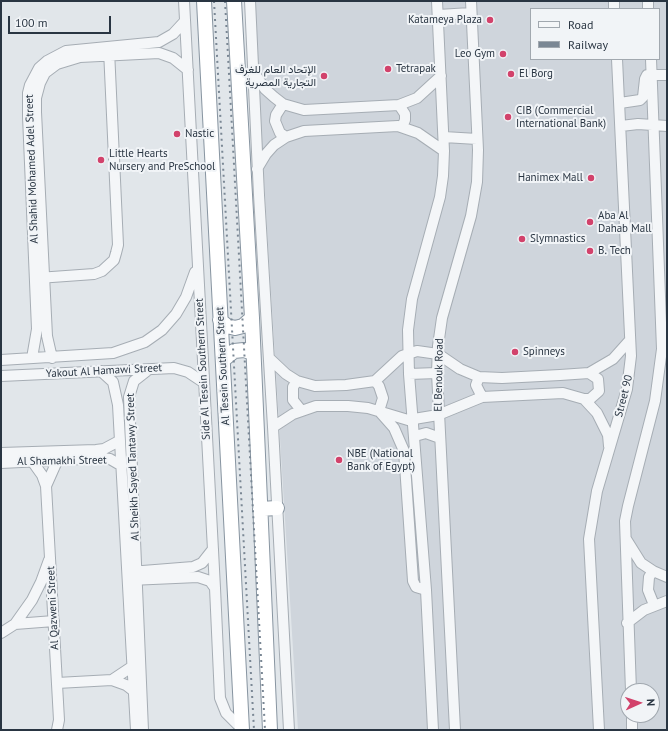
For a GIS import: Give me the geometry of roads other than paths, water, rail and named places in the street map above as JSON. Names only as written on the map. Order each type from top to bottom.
[{"type":"highway","name":"Al Tesein Southern Street","points":[[204,1],[242,730]]},
{"type":"highway","points":[[234,1],[252,318],[270,730]]},
{"type":"highway","points":[[220,320],[227,326],[235,328],[243,326],[252,318]]},
{"type":"highway","points":[[223,360],[234,352],[244,350],[253,353]]},
{"type":"highway","points":[[260,509],[277,508]]},
{"type":"street","name":"Side Al Tesein Southern Street","points":[[184,1],[220,698],[226,713],[242,730]]},
{"type":"street","points":[[250,1],[257,169],[273,427],[289,730]]},
{"type":"street","points":[[433,730],[426,590],[409,374],[408,330],[410,307],[442,187],[444,137],[437,1]]},
{"type":"street","name":"El Benouk Road","points":[[455,730],[437,373],[442,318],[474,203],[478,170],[470,1]]},
{"type":"street","points":[[438,15],[471,13]]},
{"type":"street","name":"Al Shahid Mohamed Adel Street","points":[[52,358],[48,344],[40,278],[35,173],[36,104],[40,83],[43,77],[56,64],[67,60],[109,51],[159,42],[172,34],[185,21]]},
{"type":"street","name":"Al Shahid Mohamed Adel Street","points":[[109,51],[159,53],[173,58],[188,70]]},
{"type":"street","points":[[40,278],[94,274],[102,271],[114,260],[118,245],[109,51]]},
{"type":"street","name":"Street 90","points":[[598,730],[589,539],[594,502],[627,389],[630,372],[630,340],[617,60]]},
{"type":"street","points":[[630,683],[625,538],[628,506],[655,401],[662,349],[651,60]]},
{"type":"street","points":[[253,71],[265,89],[283,104],[304,110],[399,105],[417,98],[442,76]]},
{"type":"street","points":[[620,103],[640,100],[643,96],[646,77],[651,74],[667,75]]},
{"type":"street","points":[[283,104],[276,115],[275,121],[276,128],[286,138]]},
{"type":"street","points":[[399,105],[405,114],[405,120],[402,126]]},
{"type":"street","points":[[621,126],[638,124],[667,126]]},
{"type":"street","points":[[257,169],[266,154],[286,138],[304,131],[402,126],[418,132],[444,151]]},
{"type":"street","points":[[444,137],[477,139]]},
{"type":"street","name":"Yakout Al Hamawi Street","points":[[1,360],[113,353],[134,347],[156,335],[170,322],[183,305],[191,287],[197,264]]},
{"type":"street","name":"Al Shahid Mohamed Adel Street","points":[[32,358],[37,329],[40,278]]},
{"type":"street","points":[[269,358],[286,374],[297,381],[315,386],[346,385],[375,381],[408,353],[427,351],[438,354],[460,369],[479,377],[502,378],[589,373],[613,359],[630,340]]},
{"type":"street","name":"Yakout Al Hamawi Street","points":[[1,376],[180,369],[188,372],[203,382]]},
{"type":"street","name":"Al Sheikh Sayed Tantawy Street","points":[[140,726],[133,666],[129,397],[134,381],[148,370]]},
{"type":"street","name":"Al Sheikh Sayed Tantawy Street","points":[[101,371],[109,378],[115,387],[118,405],[119,441],[132,576],[140,726]]},
{"type":"street","points":[[409,374],[437,373]]},
{"type":"street","points":[[273,427],[301,410],[316,406],[340,405],[379,411],[402,419],[413,420],[438,415],[482,397],[555,393],[590,399],[599,391],[598,379],[589,373]]},
{"type":"street","points":[[479,377],[476,385],[477,390],[482,397]]},
{"type":"street","points":[[297,381],[293,387],[293,400],[301,410]]},
{"type":"street","points":[[375,381],[382,392],[382,405],[379,411]]},
{"type":"street","points":[[584,399],[597,412],[608,435],[609,451]]},
{"type":"street","points":[[379,411],[398,435],[404,451],[413,581],[416,587],[426,590]]},
{"type":"street","points":[[415,436],[426,433],[440,438]]},
{"type":"street","name":"Al Shamakhi Street","points":[[1,463],[58,459],[96,454],[119,441]]},
{"type":"street","name":"Al Shamakhi Street","points":[[1,452],[96,454],[110,459],[122,466]]},
{"type":"street","name":"Al Qazweni Street","points":[[46,486],[58,459]]},
{"type":"street","name":"Al Qazweni Street","points":[[32,461],[42,475],[46,486],[59,720],[57,730]]},
{"type":"street","points":[[406,464],[417,463]]},
{"type":"street","points":[[625,538],[636,557],[653,571],[667,577]]},
{"type":"street","points":[[132,576],[198,566],[206,560],[213,549]]},
{"type":"street","points":[[1,634],[15,624],[32,600],[41,582],[50,556]]},
{"type":"street","points":[[653,571],[650,577],[648,590],[654,605]]},
{"type":"street","points":[[132,576],[198,577],[210,581],[215,588]]},
{"type":"street","points":[[627,623],[644,610],[667,601]]},
{"type":"street","points":[[15,624],[54,621]]},
{"type":"street","points":[[112,680],[133,666]]},
{"type":"street","points":[[57,683],[112,680],[126,685],[135,692]]},
{"type":"railway","points":[[214,1],[254,730]]},
{"type":"railway","points":[[225,1],[265,730]]},
{"type":"place","name":"Katameya Plaza","points":[[490,20]]},
{"type":"place","name":"Leo Gym","points":[[503,54]]},
{"type":"place","name":"Tetrapak","points":[[388,69]]},
{"type":"place","name":"El Borg","points":[[511,74]]},
{"type":"place","name":"الإتحاد العام للغرف التجارية المصرية","points":[[324,76]]},
{"type":"place","name":"CIB (Commercial International Bank)","points":[[508,117]]},
{"type":"place","name":"Nastic","points":[[177,134]]},
{"type":"place","name":"Little Hearts Nursery and PreSchool","points":[[101,160]]},
{"type":"place","name":"Hanimex Mall","points":[[591,178]]},
{"type":"place","name":"Aba Al Dahab Mall","points":[[590,222]]},
{"type":"place","name":"Slymnastics","points":[[522,239]]},
{"type":"place","name":"B. Tech","points":[[590,251]]},
{"type":"place","name":"Spinneys","points":[[515,352]]},
{"type":"place","name":"NBE (National Bank of Egypt)","points":[[339,460]]}]
